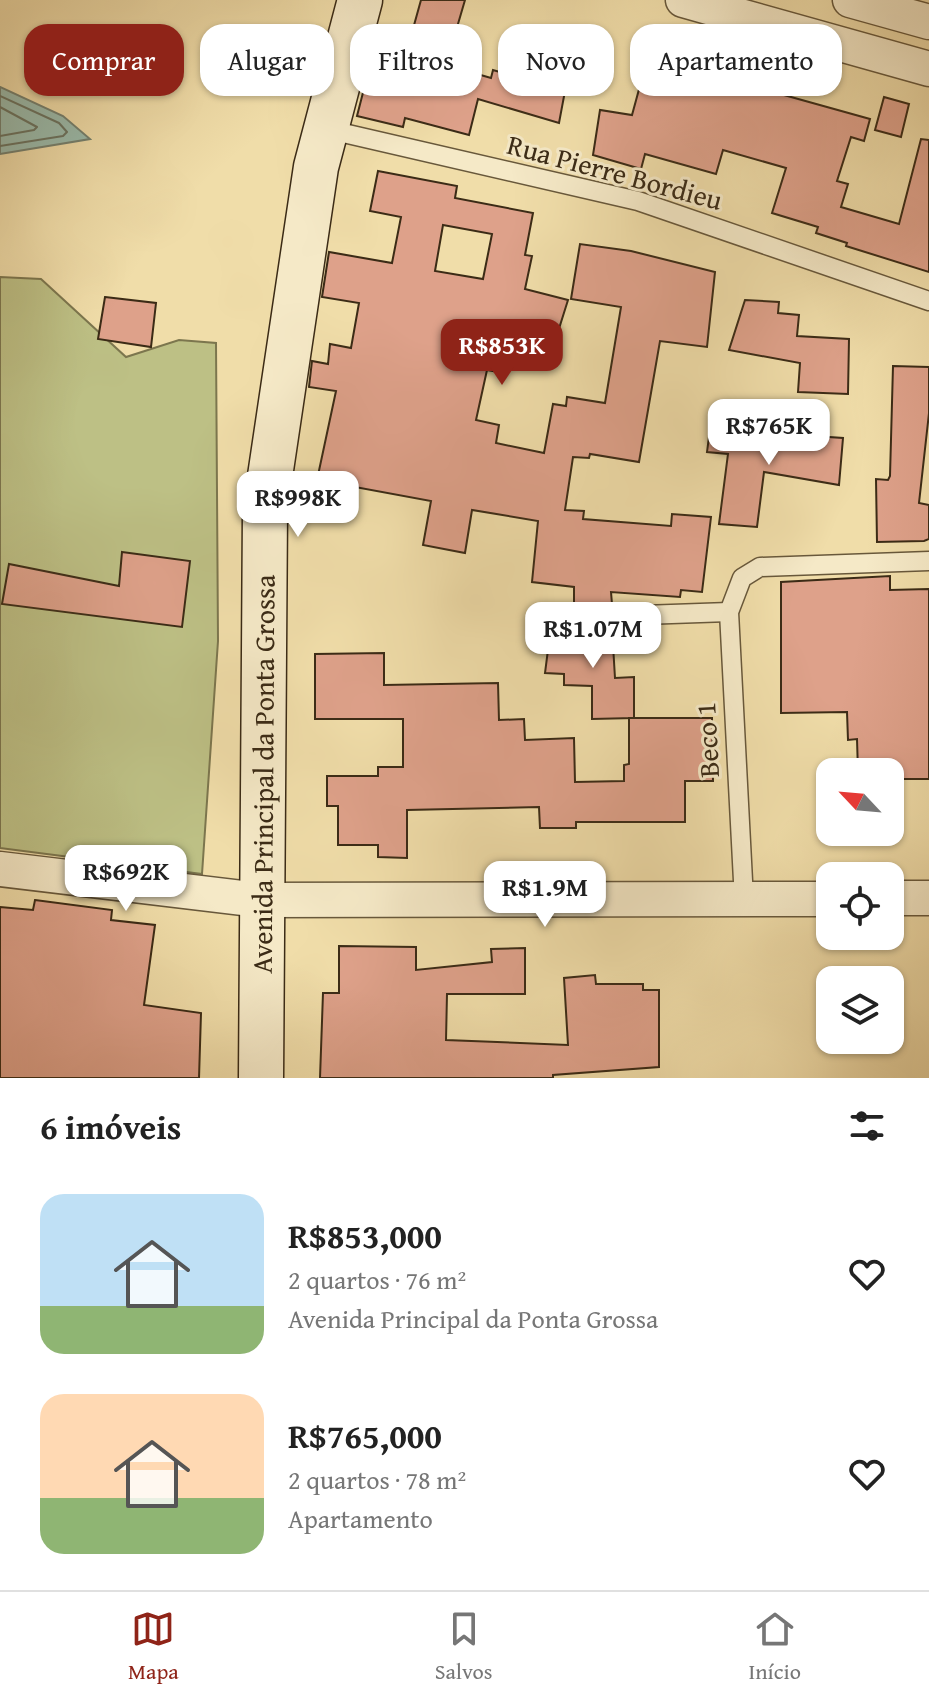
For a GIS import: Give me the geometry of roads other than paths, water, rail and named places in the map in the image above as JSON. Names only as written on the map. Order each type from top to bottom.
[{"type":"main road","name":"Avenida Principal da Ponta Grossa","points":[[261,1078],[265,510],[316,167],[360,0]]},
{"type":"street","points":[[683,0],[929,69]]},
{"type":"street","points":[[850,0],[929,22]]},
{"type":"street","points":[[0,869],[260,900],[816,899]]},
{"type":"street","points":[[904,898],[929,898]]},
{"type":"lane","name":"Rua Pierre Bordieu","points":[[326,129],[638,201],[929,301]]},
{"type":"lane","name":"Beco 1","points":[[744,900],[729,612],[742,578],[760,567],[929,561]]},
{"type":"lane","points":[[585,617],[729,612]]},
{"type":"water","points":[[0,87],[63,116],[90,139],[0,154]]}]
